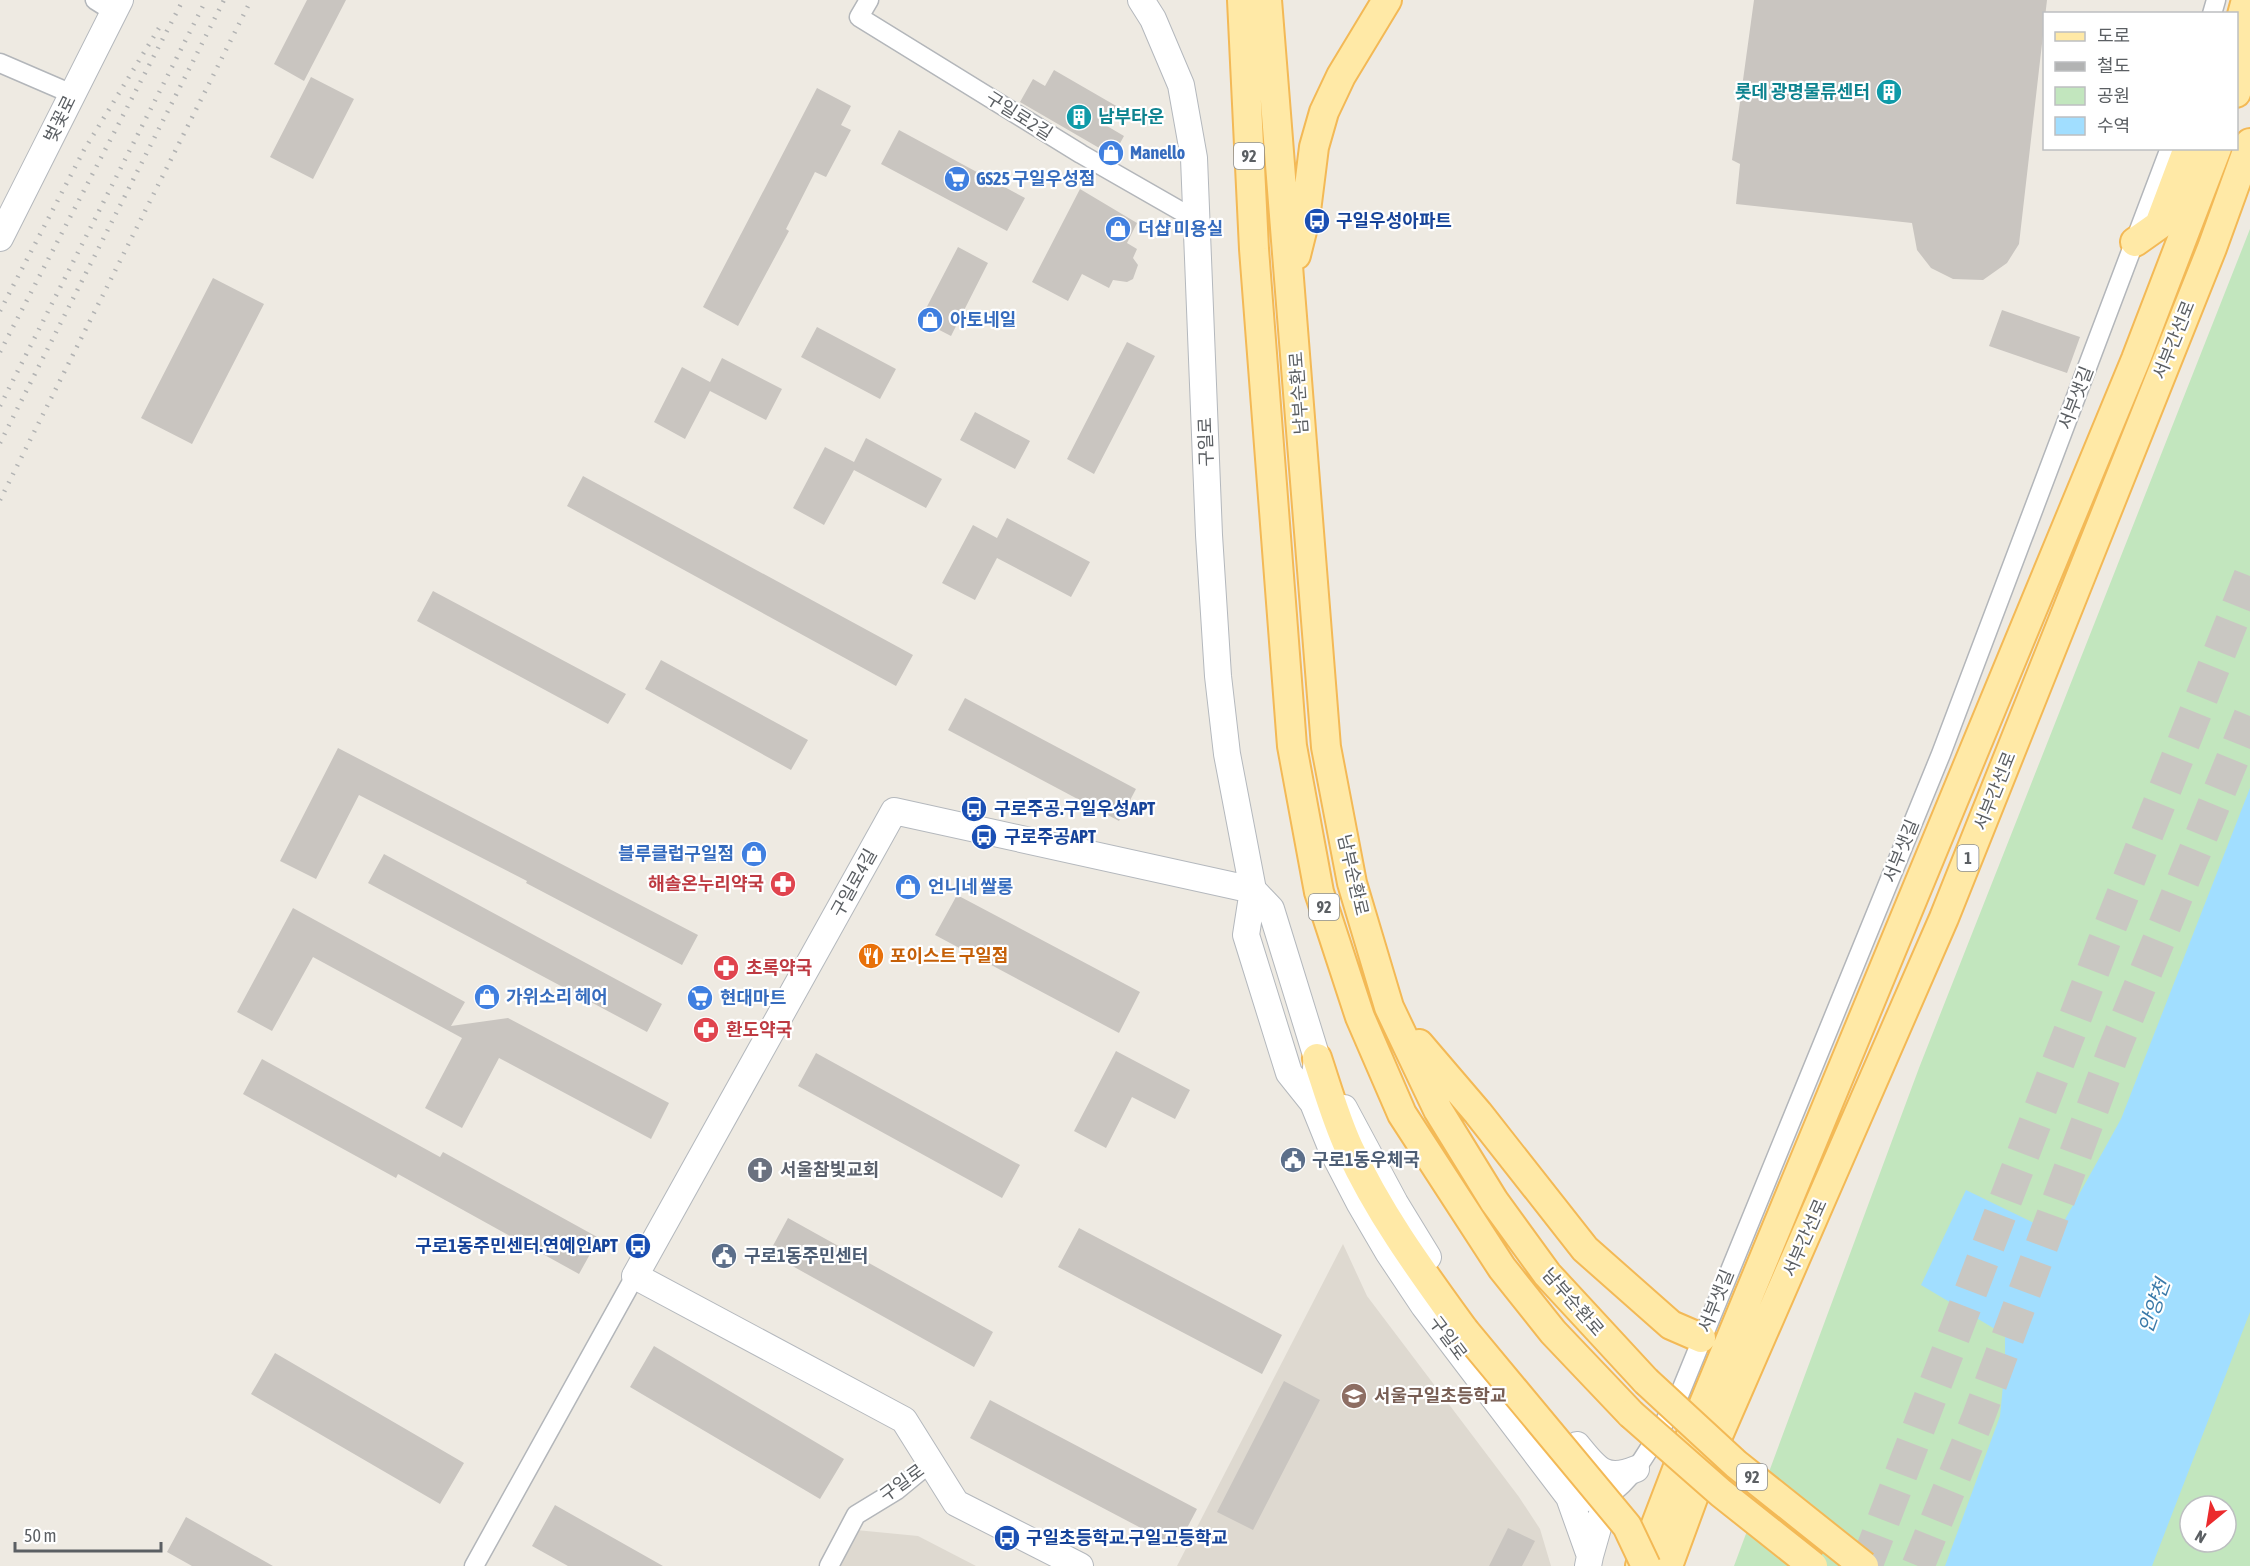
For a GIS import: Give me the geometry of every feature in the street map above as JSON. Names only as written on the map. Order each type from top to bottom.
[{"type":"main road","name":"구일로","points":[[1141,0],[1153,19],[1181,85],[1194,158],[1209,535],[1218,675],[1227,754],[1252,890],[1246,935],[1289,1073],[1313,1103],[1332,1150],[1388,1252],[1424,1306],[1569,1497],[1589,1561]]},
{"type":"main road","points":[[1224,0],[1226,18],[1245,79]]},
{"type":"main road","name":"남부순환로","points":[[1242,0],[1254,249],[1292,746],[1319,892],[1360,1017],[1402,1114],[1502,1269],[1553,1332],[1631,1414],[1721,1493],[1813,1566]]},
{"type":"main road","name":"남부순환로","points":[[1267,0],[1291,277],[1326,747],[1352,883],[1389,1007],[1438,1110],[1494,1201],[1547,1274],[1646,1381],[1736,1464],[1864,1566]]},
{"type":"main road","points":[[1291,277],[1305,219],[1314,147],[1324,112],[1341,76],[1387,0]]},
{"type":"main road","points":[[2238,19],[2246,0]]},
{"type":"main road","points":[[2238,29],[2246,0]]},
{"type":"main road","name":"벚꽃로","points":[[0,238],[72,94],[110,4]]},
{"type":"main road","points":[[2238,87],[2250,52]]},
{"type":"main road","name":"서부간선로","points":[[1668,1566],[1704,1468],[1944,918],[2212,248],[2250,142]]},
{"type":"main road","points":[[2135,242],[2159,225],[2187,150]]},
{"type":"main road","points":[[2184,233],[2206,150]]},
{"type":"main road","name":"서부간선로","points":[[1641,1566],[1681,1459],[2131,370],[2216,150]]},
{"type":"main road","points":[[2212,248],[2250,187]]},
{"type":"main road","name":"구일로4길","points":[[635,1276],[894,811],[1252,890]]},
{"type":"main road","name":"구일로","points":[[1252,890],[1271,909],[1317,1058],[1313,1103]]},
{"type":"main road","points":[[1389,1007],[1478,1113],[1585,1249],[1671,1325],[1701,1338]]},
{"type":"main road","points":[[1317,1058],[1348,1147],[1376,1200],[1407,1250],[1464,1330],[1627,1526],[1646,1566]]},
{"type":"main road","points":[[1317,1058],[1395,1203],[1424,1251],[1477,1325],[1598,1470],[1618,1474],[1636,1469]]},
{"type":"main road","points":[[635,1276],[904,1420],[931,1462]]},
{"type":"main road","name":"구일로","points":[[931,1462],[956,1503],[1080,1566]]},
{"type":"main road","points":[[1589,1561],[1607,1496]]},
{"type":"street","name":"구일로2길","points":[[868,0],[859,17],[1081,154],[1198,221]]},
{"type":"street","points":[[0,63],[72,94]]},
{"type":"street","name":"서부샛길","points":[[1607,1496],[1615,1492],[1636,1469],[1680,1393],[1941,754],[2169,150]]},
{"type":"street","points":[[474,1566],[635,1276]]},
{"type":"street","name":"구일로","points":[[830,1566],[856,1515],[897,1490],[931,1462]]},
{"type":"street","points":[[1569,1497],[1587,1502],[1607,1496]]},
{"type":"shaded area","name":"서울구일초등학교","points":[[1343,1244],[1367,1296],[1519,1497],[1540,1529],[1551,1566],[1177,1566]]},
{"type":"shaded area","points":[[856,1530],[918,1536],[976,1566],[837,1566]]},
{"type":"green space","points":[[2250,229],[2250,1566],[1734,1566],[1919,1068]]},
{"type":"water","name":"안양천","points":[[2250,788],[2250,1312],[2152,1566],[1945,1566],[2000,1416],[2005,1365],[2005,1335],[1921,1285],[1966,1190],[2057,1234],[2121,1119]]},
{"type":"building","points":[[307,0],[346,0],[304,81],[274,64]]},
{"type":"building","name":"롯데 광명물류센터","points":[[1754,0],[2047,0],[2046,12],[2043,12],[2043,35],[2019,244],[2007,263],[1983,280],[1953,279],[1931,268],[1917,250],[1912,223],[1736,204],[1740,164],[1732,160]]},
{"type":"building","name":"남부타운","points":[[1054,70],[1118,107],[1107,126],[1124,136],[1113,156],[1020,102],[1033,79],[1045,86]]},
{"type":"building","points":[[311,77],[354,99],[313,179],[270,157]]},
{"type":"building","points":[[817,88],[851,106],[841,125],[851,130],[826,177],[815,172],[786,229],[789,231],[738,326],[703,307]]},
{"type":"building","points":[[899,130],[1025,198],[1007,231],[881,164]]},
{"type":"building","points":[[1080,189],[1137,223],[1127,243],[1137,249],[1133,258],[1138,265],[1133,279],[1127,282],[1113,280],[1109,288],[1082,274],[1068,301],[1032,282]]},
{"type":"building","points":[[958,247],[988,263],[951,336],[920,320]]},
{"type":"building","points":[[213,278],[264,304],[192,444],[141,418]]},
{"type":"building","points":[[2002,310],[2080,337],[2067,373],[1989,346]]},
{"type":"building","points":[[817,327],[896,369],[880,399],[801,357]]},
{"type":"building","points":[[1127,342],[1155,356],[1094,474],[1067,459]]},
{"type":"building","points":[[722,358],[782,389],[766,420],[710,391],[685,439],[654,422],[682,367],[710,382]]},
{"type":"building","points":[[975,412],[1030,441],[1015,469],[960,440]]},
{"type":"building","points":[[866,438],[942,479],[926,508],[854,470],[824,525],[793,508],[825,447],[854,462]]},
{"type":"building","points":[[583,476],[913,655],[896,686],[567,506]]},
{"type":"building","points":[[1007,518],[1090,562],[1071,597],[997,558],[975,600],[942,583],[973,525],[997,538]]},
{"type":"building","points":[[433,591],[626,694],[608,724],[417,621]]},
{"type":"building","points":[[661,660],[808,740],[791,770],[645,689]]},
{"type":"building","points":[[965,698],[1136,789],[1119,821],[948,730]]},
{"type":"building","points":[[338,748],[698,935],[682,965],[526,883],[527,881],[359,795],[316,879],[280,861]]},
{"type":"building","points":[[384,854],[662,1004],[647,1032],[368,883]]},
{"type":"building","points":[[957,895],[1140,992],[1119,1033],[935,935]]},
{"type":"building","points":[[293,908],[465,1002],[451,1026],[508,1018],[669,1103],[651,1139],[499,1058],[462,1128],[425,1108],[462,1038],[313,957],[272,1031],[237,1012]]},
{"type":"building","points":[[1116,1051],[1190,1090],[1175,1119],[1132,1097],[1106,1148],[1074,1131]]},
{"type":"building","points":[[816,1053],[1020,1165],[1002,1198],[798,1086]]},
{"type":"building","points":[[262,1059],[440,1157],[443,1152],[599,1238],[579,1274],[398,1174],[396,1178],[243,1094]]},
{"type":"building","points":[[788,1218],[993,1332],[974,1367],[769,1253]]},
{"type":"building","points":[[1079,1228],[1282,1335],[1262,1374],[1058,1267]]},
{"type":"building","points":[[654,1346],[844,1459],[820,1499],[630,1387]]},
{"type":"building","points":[[275,1353],[464,1463],[440,1504],[251,1394]]},
{"type":"building","points":[[1284,1381],[1320,1400],[1253,1530],[1217,1512]]},
{"type":"building","points":[[990,1400],[1197,1509],[1177,1547],[970,1438]]},
{"type":"building","points":[[555,1505],[663,1566],[568,1566],[532,1546]]},
{"type":"building","points":[[186,1517],[273,1566],[192,1566],[167,1552]]},
{"type":"building","points":[[1508,1528],[1535,1541],[1522,1566],[1489,1566]]},
{"type":"tunnel","points":[[1866,1566],[2104,942],[2250,576]]},
{"type":"tunnel","points":[[1918,1566],[1978,1418],[2114,1050],[2250,716]]},
{"type":"railway","points":[[0,352],[183,0]]},
{"type":"railway","points":[[0,406],[206,0]]},
{"type":"railway","points":[[0,443],[224,0]]},
{"type":"railway","points":[[0,500],[251,0]]},
{"type":"railway","points":[[0,311],[84,150],[159,28]]},
{"type":"place","name":"롯데 광명물류센터","points":[[1889,92]]},
{"type":"place","name":"남부타운","points":[[1079,117]]},
{"type":"place","name":"Manello","points":[[1111,153]]},
{"type":"place","name":"GS25 구일우성점","points":[[957,179]]},
{"type":"place","name":"구일우성아파트","points":[[1317,221]]},
{"type":"place","name":"더샵 미용실","points":[[1118,229]]},
{"type":"place","name":"아토네일","points":[[930,320]]},
{"type":"place","name":"구로주공.구일우성APT","points":[[974,809]]},
{"type":"place","name":"구로주공APT","points":[[984,837]]},
{"type":"place","name":"블루클럽구일점","points":[[754,854]]},
{"type":"place","name":"해솔온누리약국","points":[[783,884]]},
{"type":"place","name":"언니네 쌀롱","points":[[908,887]]},
{"type":"place","name":"포이스트 구일점","points":[[871,956]]},
{"type":"place","name":"초록약국","points":[[726,968]]},
{"type":"place","name":"가위소리 헤어","points":[[487,997]]},
{"type":"place","name":"현대마트","points":[[700,998]]},
{"type":"place","name":"환도약국","points":[[706,1030]]},
{"type":"place","name":"구로1동우체국","points":[[1293,1160]]},
{"type":"place","name":"서울참빛교회","points":[[760,1170]]},
{"type":"place","name":"구로1동주민센터.연예인APT","points":[[638,1246]]},
{"type":"place","name":"구로1동주민센터","points":[[724,1256]]},
{"type":"place","name":"서울구일초등학교","points":[[1354,1396]]},
{"type":"place","name":"구일초등학교.구일고등학교","points":[[1007,1538]]}]
